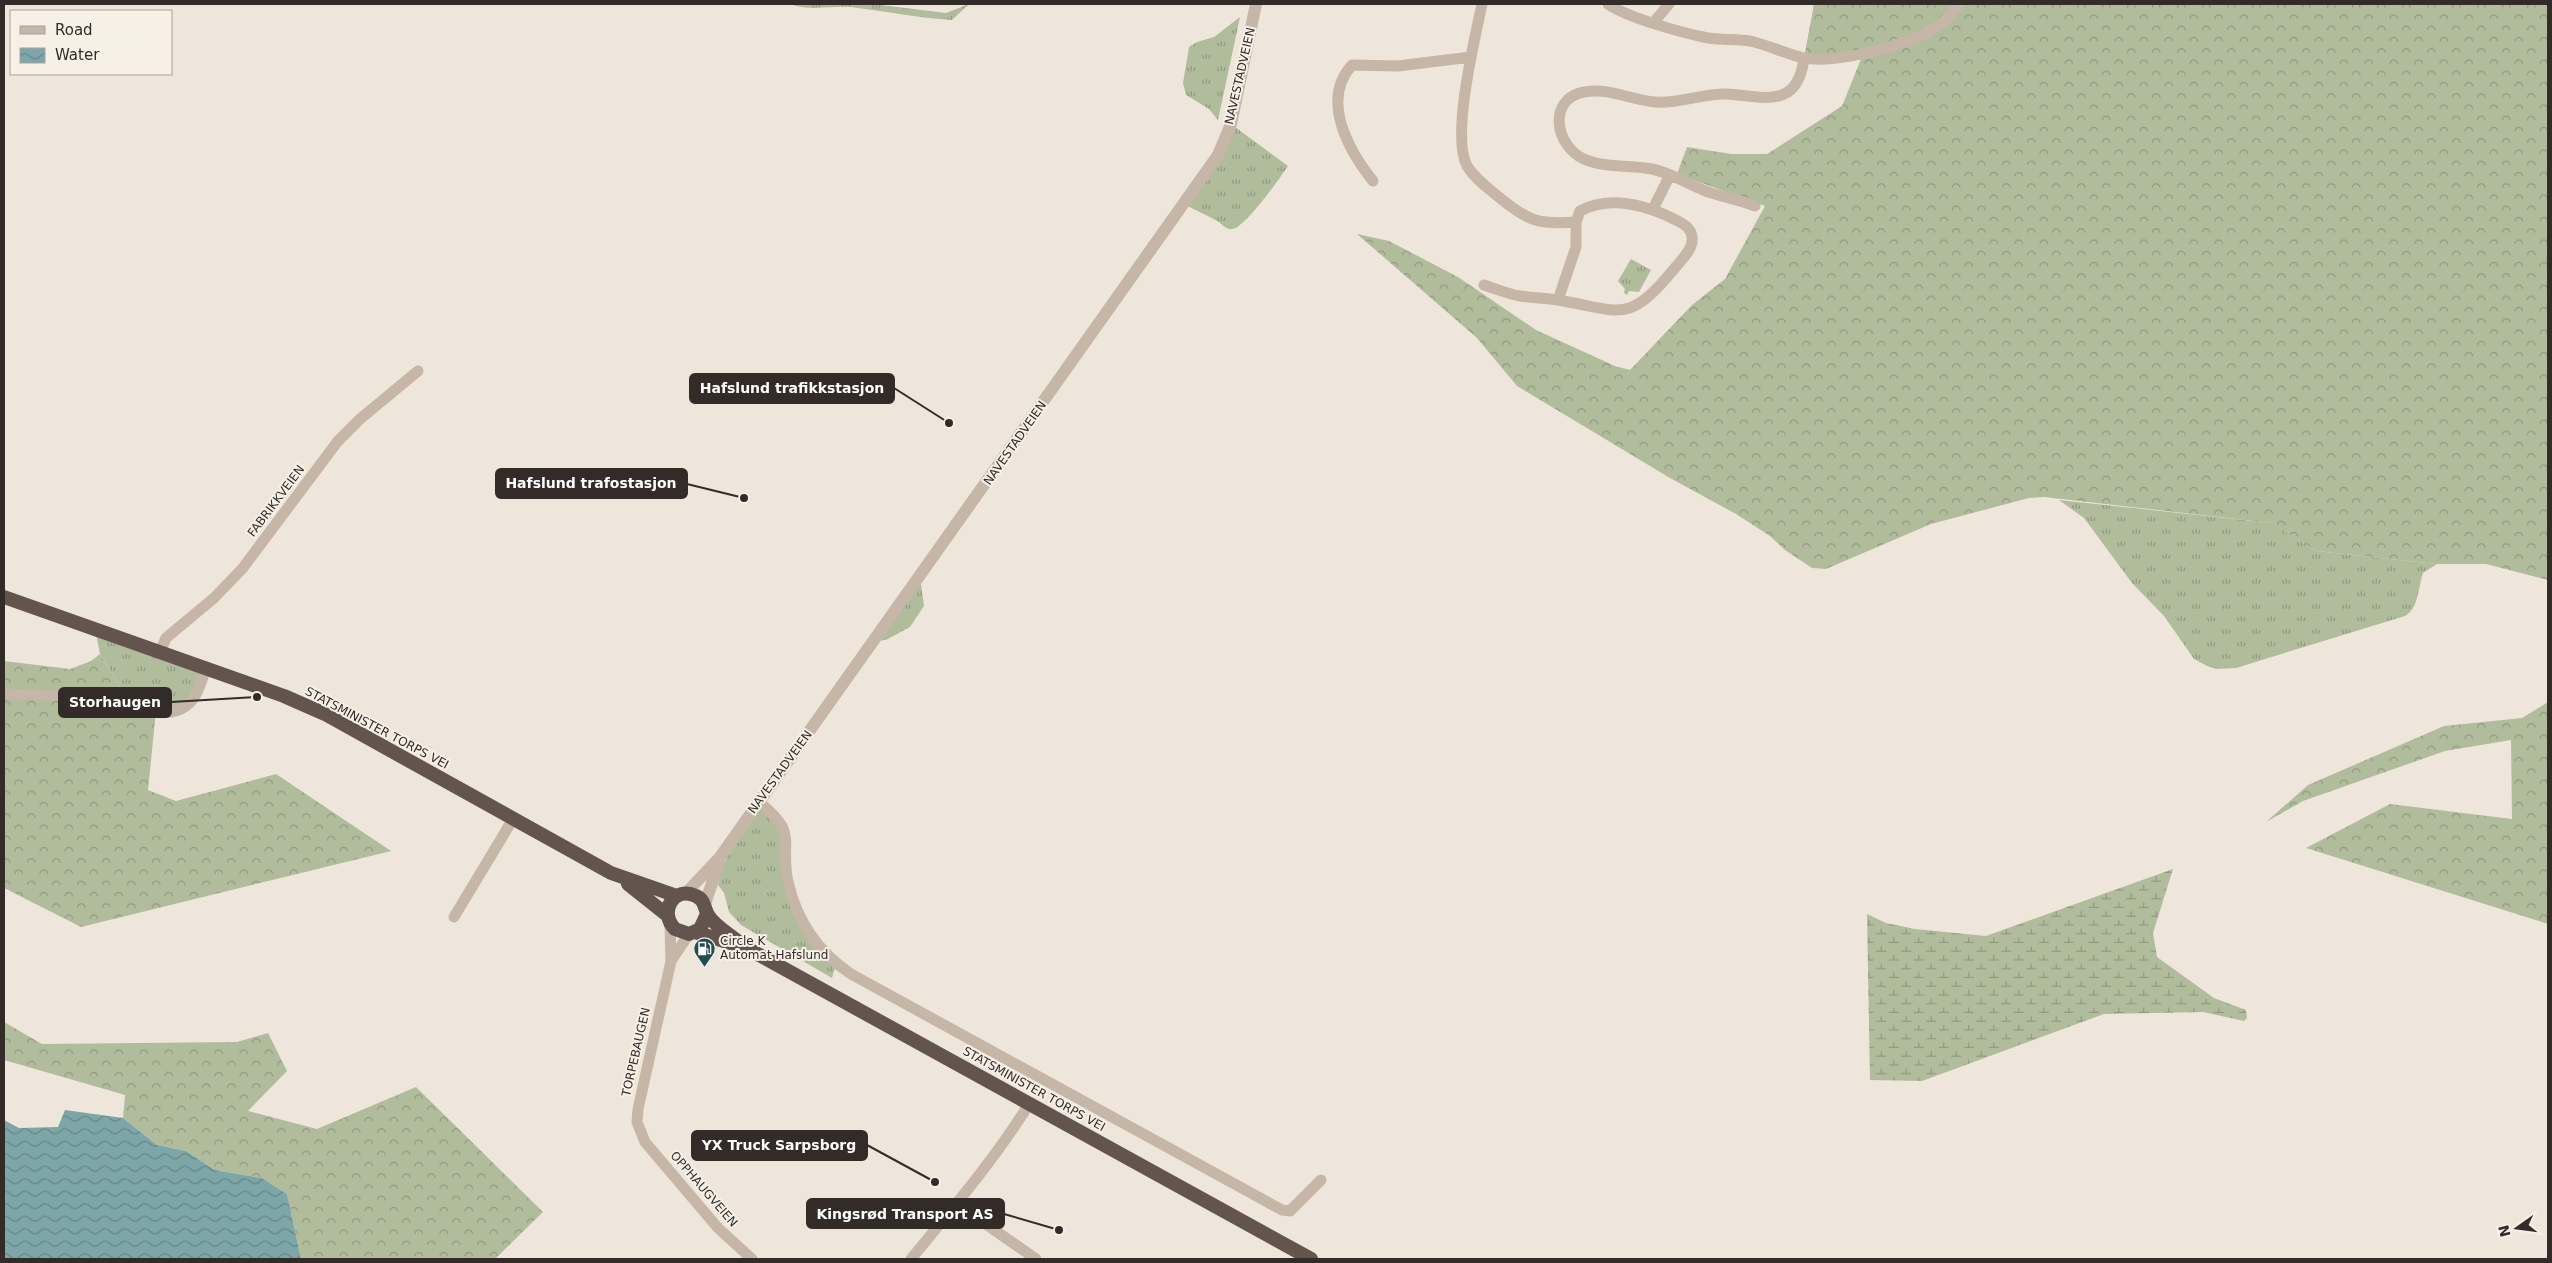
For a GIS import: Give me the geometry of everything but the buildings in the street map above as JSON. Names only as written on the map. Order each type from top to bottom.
[{"type":"highway","name":"STATSMINISTER TORPS VEI","points":[[4,597],[284,696],[324,714],[611,872],[681,895]]},
{"type":"highway","name":"STATSMINISTER TORPS VEI","points":[[611,872],[669,920]]},
{"type":"highway","points":[[681,895],[696,896],[706,909],[704,924],[692,933],[680,932],[669,920],[669,905],[681,895]]},
{"type":"highway","name":"STATSMINISTER TORPS VEI","points":[[706,909],[743,946]]},
{"type":"highway","name":"STATSMINISTER TORPS VEI","points":[[692,933],[743,946],[1311,1259]]},
{"type":"street","name":"NAVESTADVEIEN","points":[[681,895],[720,857],[1218,155],[1231,124],[1256,4]]},
{"type":"street","points":[[1482,4],[1471,57],[1462,154],[1476,178],[1521,216],[1532,221],[1576,222]]},
{"type":"street","points":[[1608,4],[1633,18],[1709,38],[1749,41],[1804,58],[1820,60],[1843,57],[1912,39],[1946,20],[1959,4]]},
{"type":"street","points":[[1654,22],[1669,4]]},
{"type":"street","points":[[1373,181],[1358,163],[1342,127],[1337,102],[1338,90],[1346,72],[1352,65],[1398,66],[1471,57]]},
{"type":"street","points":[[1755,206],[1707,191],[1653,169],[1594,162],[1579,156],[1565,143],[1559,130],[1557,118],[1562,107],[1571,96],[1596,91],[1657,102],[1675,102],[1725,94],[1747,98],[1778,97],[1790,92],[1798,84],[1804,58]]},
{"type":"street","points":[[1653,209],[1670,175]]},
{"type":"street","points":[[1484,285],[1519,296],[1558,300],[1601,311],[1618,312],[1633,307],[1652,294],[1691,248],[1693,239],[1690,230],[1684,224],[1641,205],[1591,206],[1580,211],[1576,222],[1576,247],[1558,300]]},
{"type":"street","name":"FABRIKKVEIEN","points":[[160,652],[166,638],[214,598],[242,569],[338,441],[360,419],[418,371]]},
{"type":"street","points":[[4,694],[77,696],[134,709],[173,711],[182,709],[195,697],[206,668]]},
{"type":"street","points":[[758,802],[782,824],[786,835],[788,881],[797,910],[806,930],[823,951],[851,974],[1282,1210],[1290,1211],[1296,1207],[1321,1180]]},
{"type":"street","points":[[454,917],[513,818]]},
{"type":"street","name":"NAVESTADVEIEN","points":[[706,909],[720,857]]},
{"type":"street","points":[[669,920],[671,961]]},
{"type":"street","points":[[671,961],[692,933]]},
{"type":"street","name":"TORPEBAUGEN","points":[[640,1133],[636,1122],[638,1109],[671,961]]},
{"type":"street","points":[[911,1259],[957,1204],[1013,1129],[1029,1104]]},
{"type":"street","name":"OPPHAUGVEIEN","points":[[640,1133],[712,1222],[752,1259]]},
{"type":"street","points":[[957,1204],[1036,1259]]},
{"type":"green space","points":[[789,4],[873,4],[946,13],[969,4],[952,20],[851,7],[811,8]]},
{"type":"green space","points":[[1814,4],[2548,4],[2548,580],[2486,564],[2437,564],[2316,551],[2271,523],[2044,497],[2029,498],[1931,524],[1826,569],[1812,568],[1785,550],[1770,536],[1736,514],[1670,478],[1517,386],[1477,338],[1357,234],[1389,241],[1458,277],[1536,330],[1615,366],[1630,370],[1692,305],[1725,279],[1765,206],[1677,174],[1687,147],[1731,154],[1767,154],[1842,106],[1861,59],[1804,58]]},
{"type":"green space","points":[[1240,17],[1218,120],[1209,109],[1186,95],[1183,83],[1189,47],[1197,42],[1214,37]]},
{"type":"green space","points":[[1231,124],[1288,166],[1245,221],[1238,227],[1230,229],[1184,204]]},
{"type":"green space","points":[[1631,259],[1651,270],[1639,292],[1629,291],[1627,295],[1624,293],[1625,289],[1618,281]]},
{"type":"green space","points":[[2059,500],[2272,523],[2316,551],[2437,564],[2423,573],[2416,603],[2405,616],[2236,668],[2217,669],[2194,659],[2164,616],[2132,583],[2084,518]]},
{"type":"green space","points":[[920,577],[924,606],[910,627],[886,640],[874,641]]},
{"type":"green space","points":[[95,629],[206,668],[182,709],[134,709],[100,654]]},
{"type":"green space","points":[[100,654],[134,709],[156,711],[148,790],[176,801],[276,774],[391,851],[81,927],[4,888],[4,661],[70,669],[91,661]]},
{"type":"green space","points":[[2548,702],[2548,924],[2306,848],[2390,804],[2512,819],[2511,740],[2445,751],[2303,801],[2266,822],[2308,785],[2444,726],[2522,718]]},
{"type":"green space","points":[[759,802],[782,824],[797,910],[836,963],[832,978],[741,925],[729,912],[724,893],[718,885],[721,874],[734,841]]},
{"type":"green space","points":[[2173,869],[2153,933],[2157,957],[2214,998],[2246,1010],[2247,1018],[2244,1021],[2203,1012],[2104,1014],[1922,1081],[1870,1080],[1867,914],[1886,923],[1915,929],[1986,936]]},
{"type":"green space","points":[[4,1022],[42,1044],[237,1042],[268,1033],[287,1071],[248,1111],[317,1129],[416,1087],[543,1212],[495,1259],[301,1259],[287,1194],[262,1178],[215,1170],[186,1151],[157,1145],[123,1118],[125,1095],[4,1060]]},
{"type":"water","points":[[65,1110],[123,1118],[157,1145],[186,1151],[215,1170],[262,1178],[287,1194],[301,1259],[4,1259],[4,1120],[19,1128],[58,1127]]},
{"type":"place","name":"Hafslund trafikkstasjon","points":[[949,423]]},
{"type":"place","name":"Hafslund trafostasjon","points":[[744,498]]},
{"type":"place","name":"Storhaugen","points":[[257,697]]},
{"type":"place","name":"Circle K Automat Hafslund","points":[[704,967]]},
{"type":"place","name":"YX Truck Sarpsborg","points":[[935,1182]]},
{"type":"place","name":"Kingsrød Transport AS","points":[[1059,1230]]}]
